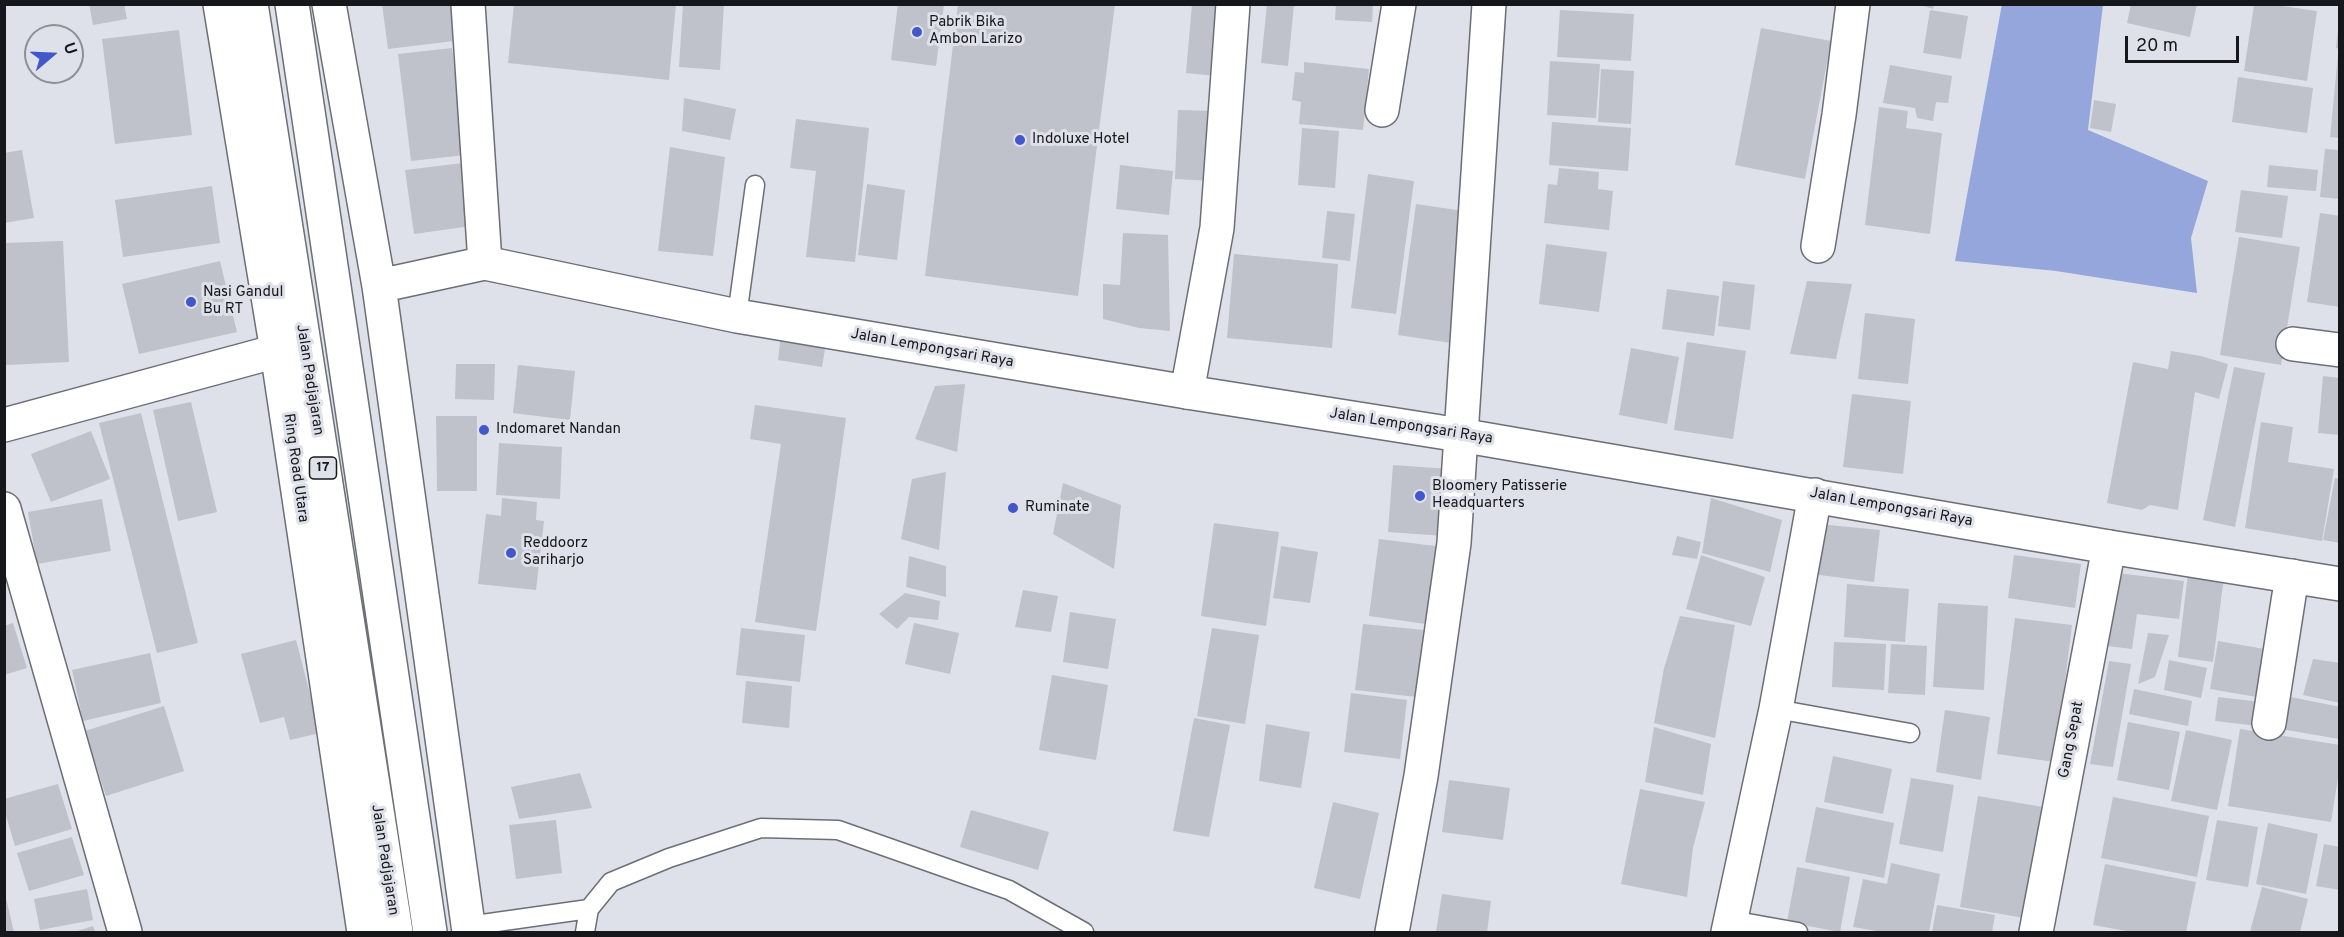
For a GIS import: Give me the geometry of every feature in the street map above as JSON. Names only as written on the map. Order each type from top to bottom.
[{"type":"main road","name":"Ring Road Utara","points":[[220,4],[277,351],[364,933]]},
{"type":"main road","name":"Jalan Padjajaran","points":[[251,4],[396,933]]},
{"type":"main road","name":"17","points":[[292,4],[430,933]]},
{"type":"main road","points":[[329,4],[379,286],[468,929]]},
{"type":"main road","points":[[379,286],[485,263],[468,4]]},
{"type":"main road","points":[[1187,392],[1217,228],[1233,4]]},
{"type":"main road","points":[[1382,110],[1399,4]]},
{"type":"main road","points":[[1392,933],[1421,776],[1454,543],[1489,4]]},
{"type":"main road","points":[[1818,246],[1839,115],[1853,4]]},
{"type":"main road","name":"Jalan Lempongsari Raya","points":[[485,263],[737,316],[1187,392],[1460,435],[2109,547],[2340,584]]},
{"type":"main road","points":[[2293,344],[2340,350]]},
{"type":"main road","points":[[4,425],[277,351]]},
{"type":"main road","points":[[1729,926],[1776,709],[1815,495]]},
{"type":"main road","points":[[4,509],[125,933]]},
{"type":"main road","name":"Gang Sepat","points":[[2036,933],[2109,547]]},
{"type":"main road","points":[[2270,723],[2292,576]]},
{"type":"lane","points":[[737,316],[755,185]]},
{"type":"lane","points":[[1776,709],[1910,733]]},
{"type":"lane","points":[[585,933],[589,909],[611,882],[669,858],[761,828],[838,830],[1009,890],[1084,933]]},
{"type":"lane","points":[[468,929],[589,909]]},
{"type":"lane","points":[[1729,926],[1798,933]]},
{"type":"shaded area","points":[[2002,4],[2103,5],[2088,130],[2208,181],[2191,238],[2197,293],[2056,271],[1955,261]]},
{"type":"building","points":[[89,4],[124,4],[127,19],[93,25]]},
{"type":"building","points":[[382,4],[457,4],[462,40],[388,49]]},
{"type":"building","points":[[514,4],[676,4],[669,80],[508,63]]},
{"type":"building","points":[[683,4],[724,4],[720,70],[679,67]]},
{"type":"building","name":"Pabrik Bika Ambon Larizo","points":[[898,4],[944,4],[936,66],[891,60]]},
{"type":"building","name":"Indoluxe Hotel","points":[[958,4],[1115,4],[1078,296],[925,276]]},
{"type":"building","points":[[1192,4],[1223,4],[1216,76],[1186,73]]},
{"type":"building","points":[[1267,4],[1294,4],[1288,66],[1261,63]]},
{"type":"building","points":[[1336,4],[1373,4],[1372,22],[1335,20]]},
{"type":"building","points":[[1918,4],[1934,4],[1933,9]]},
{"type":"building","points":[[2131,4],[2197,4],[2190,37],[2127,23]]},
{"type":"building","points":[[2254,5],[2275,5],[2317,11],[2307,81],[2244,71]]},
{"type":"building","points":[[1560,10],[1634,14],[1631,61],[1557,57]]},
{"type":"building","points":[[1930,10],[1968,16],[1961,59],[1923,53]]},
{"type":"building","points":[[1761,28],[1831,41],[1805,179],[1735,165]]},
{"type":"building","points":[[179,30],[192,135],[115,144],[102,39]]},
{"type":"building","points":[[2338,30],[2340,30],[2340,49],[2336,48]]},
{"type":"building","points":[[452,48],[465,155],[411,161],[398,54]]},
{"type":"building","points":[[2338,55],[2340,55],[2340,138],[2330,137]]},
{"type":"building","points":[[1550,61],[1600,64],[1596,118],[1547,115]]},
{"type":"building","points":[[1304,62],[1369,69],[1363,130],[1299,124],[1301,102],[1292,100],[1295,72],[1304,73]]},
{"type":"building","points":[[1890,65],[1952,76],[1948,103],[1936,102],[1933,121],[1917,118],[1915,108],[1883,103]]},
{"type":"building","points":[[1601,69],[1634,71],[1631,124],[1598,122]]},
{"type":"building","points":[[2238,77],[2313,88],[2307,133],[2232,122]]},
{"type":"building","points":[[684,98],[736,109],[730,140],[682,131]]},
{"type":"building","points":[[2094,100],[2116,104],[2111,132],[2090,128]]},
{"type":"building","points":[[1879,107],[1908,111],[1906,128],[1942,133],[1930,234],[1865,225]]},
{"type":"building","points":[[1178,110],[1216,111],[1214,181],[1175,179]]},
{"type":"building","points":[[796,119],[869,128],[855,262],[806,257],[816,171],[790,168]]},
{"type":"building","points":[[1552,122],[1631,128],[1628,171],[1549,165]]},
{"type":"building","points":[[1302,128],[1339,131],[1335,188],[1298,185]]},
{"type":"building","points":[[670,147],[725,157],[713,256],[658,251]]},
{"type":"building","points":[[2325,149],[2340,150],[2340,199],[2320,197]]},
{"type":"building","points":[[22,150],[34,218],[4,223],[4,153]]},
{"type":"building","points":[[463,163],[471,226],[414,234],[405,170]]},
{"type":"building","points":[[1120,165],[1173,171],[1169,215],[1116,209]]},
{"type":"building","points":[[2269,165],[2318,170],[2316,191],[2267,187]]},
{"type":"building","points":[[1559,168],[1599,172],[1598,189],[1613,191],[1609,230],[1544,223],[1548,184],[1557,185]]},
{"type":"building","points":[[1368,174],[1414,181],[1396,314],[1351,308]]},
{"type":"building","points":[[867,184],[905,190],[897,260],[858,255]]},
{"type":"building","points":[[212,186],[220,243],[123,257],[115,200]]},
{"type":"building","points":[[2241,190],[2288,196],[2282,238],[2235,232]]},
{"type":"building","points":[[1416,204],[1470,212],[1451,343],[1398,335]]},
{"type":"building","points":[[1327,211],[1355,214],[1350,261],[1322,258]]},
{"type":"building","points":[[2320,213],[2340,216],[2340,307],[2307,302]]},
{"type":"building","points":[[1123,233],[1168,235],[1170,331],[1139,328],[1103,319],[1103,284],[1120,285]]},
{"type":"building","points":[[2239,237],[2300,247],[2281,365],[2220,355]]},
{"type":"building","points":[[63,241],[69,362],[6,365],[4,243]]},
{"type":"building","points":[[1546,244],[1607,252],[1599,312],[1539,304]]},
{"type":"building","points":[[1234,254],[1338,264],[1332,348],[1227,338]]},
{"type":"building","points":[[220,261],[237,332],[139,354],[122,284]]},
{"type":"building","points":[[1723,281],[1755,285],[1750,330],[1718,326]]},
{"type":"building","points":[[1807,281],[1852,284],[1836,359],[1790,354]]},
{"type":"building","points":[[1667,289],[1719,296],[1714,336],[1662,329]]},
{"type":"building","points":[[1865,313],[1915,319],[1908,384],[1858,379]]},
{"type":"building","points":[[781,335],[826,343],[822,367],[778,360]]},
{"type":"building","points":[[1687,342],[1746,351],[1733,439],[1674,430]]},
{"type":"building","points":[[1631,348],[1679,357],[1667,424],[1619,415]]},
{"type":"building","points":[[2171,351],[2228,364],[2219,399],[2195,392],[2178,510],[2150,505],[2142,510],[2107,503],[2133,362],[2168,369]]},
{"type":"building","points":[[456,364],[495,364],[494,400],[455,399]]},
{"type":"building","points":[[518,365],[575,371],[570,420],[513,413]]},
{"type":"building","points":[[2234,367],[2265,373],[2235,527],[2203,520]]},
{"type":"building","points":[[2323,376],[2340,378],[2340,435],[2318,433]]},
{"type":"building","points":[[965,384],[957,452],[915,439],[935,386]]},
{"type":"building","points":[[1852,394],[1911,401],[1903,474],[1843,467]]},
{"type":"building","points":[[191,402],[217,512],[178,521],[153,410]]},
{"type":"building","points":[[755,405],[846,418],[816,631],[755,622],[781,444],[750,439]]},
{"type":"building","points":[[141,413],[198,643],[157,653],[99,423]]},
{"type":"building","points":[[436,416],[477,416],[477,491],[437,491]]},
{"type":"building","points":[[2261,422],[2293,427],[2288,462],[2334,469],[2322,541],[2245,528]]},
{"type":"building","points":[[91,431],[110,479],[51,502],[31,454]]},
{"type":"building","points":[[499,443],[562,447],[560,499],[496,495]]},
{"type":"building","points":[[1393,465],[1450,469],[1445,536],[1388,532]]},
{"type":"building","points":[[946,472],[939,550],[901,539],[912,479]]},
{"type":"building","points":[[2335,478],[2340,479],[2340,543],[2323,540]]},
{"type":"building","points":[[1063,483],[1121,505],[1114,569],[1053,534]]},
{"type":"building","name":"Reddoorz Sariharjo","points":[[502,498],[537,502],[536,520],[544,521],[536,590],[478,584],[486,514],[501,516]]},
{"type":"building","points":[[1711,498],[1782,520],[1770,572],[1702,553]]},
{"type":"building","points":[[102,499],[111,551],[37,564],[28,512]]},
{"type":"building","points":[[1214,523],[1279,532],[1266,626],[1201,616]]},
{"type":"building","points":[[1819,524],[1880,530],[1874,582],[1812,574]]},
{"type":"building","points":[[1677,536],[1701,542],[1697,559],[1672,555]]},
{"type":"building","points":[[1379,539],[1443,547],[1433,625],[1369,616]]},
{"type":"building","points":[[1281,546],[1318,552],[1310,603],[1273,598]]},
{"type":"building","points":[[1701,555],[1765,577],[1751,626],[1686,609]]},
{"type":"building","points":[[2014,555],[2081,564],[2075,608],[2008,598]]},
{"type":"building","points":[[909,556],[946,566],[946,597],[906,587]]},
{"type":"building","points":[[2117,573],[2184,581],[2179,619],[2137,614],[2132,649],[2108,646]]},
{"type":"building","points":[[2188,573],[2224,577],[2213,662],[2178,657]]},
{"type":"building","points":[[1847,584],[1909,589],[1905,642],[1844,637]]},
{"type":"building","points":[[1023,590],[1058,596],[1051,632],[1015,627]]},
{"type":"building","points":[[905,593],[940,601],[938,620],[909,617],[897,629],[879,614]]},
{"type":"building","points":[[1938,603],[1988,606],[1984,690],[1933,687]]},
{"type":"building","points":[[1070,612],[1116,619],[1108,669],[1063,662]]},
{"type":"building","points":[[1680,616],[1735,625],[1715,738],[1654,723],[1664,668]]},
{"type":"building","points":[[2015,618],[2072,625],[2055,762],[1997,754]]},
{"type":"building","points":[[13,623],[27,668],[4,675],[4,626]]},
{"type":"building","points":[[914,623],[959,633],[950,674],[905,664]]},
{"type":"building","points":[[1363,624],[1424,630],[1417,697],[1355,690]]},
{"type":"building","points":[[741,628],[805,635],[800,682],[736,675]]},
{"type":"building","points":[[1212,628],[1259,635],[1245,724],[1197,716]]},
{"type":"building","points":[[2148,633],[2169,635],[2155,677],[2138,684]]},
{"type":"building","points":[[296,640],[320,733],[290,740],[284,717],[260,723],[241,654]]},
{"type":"building","points":[[2218,641],[2276,651],[2268,699],[2210,689]]},
{"type":"building","points":[[1834,642],[1886,644],[1884,690],[1832,687]]},
{"type":"building","points":[[1891,644],[1927,646],[1925,695],[1888,693]]},
{"type":"building","points":[[150,653],[161,703],[83,721],[72,670]]},
{"type":"building","points":[[2313,659],[2340,663],[2340,703],[2303,695]]},
{"type":"building","points":[[2169,660],[2207,668],[2201,698],[2164,690]]},
{"type":"building","points":[[2109,661],[2131,664],[2113,767],[2090,764]]},
{"type":"building","points":[[1052,675],[1108,685],[1096,760],[1039,750]]},
{"type":"building","points":[[746,681],[792,686],[789,728],[742,723]]},
{"type":"building","points":[[2134,689],[2192,701],[2188,726],[2129,714]]},
{"type":"building","points":[[1351,693],[1407,700],[1400,759],[1344,752]]},
{"type":"building","points":[[2286,696],[2340,707],[2339,739],[2281,729]]},
{"type":"building","points":[[2218,697],[2261,702],[2258,726],[2215,721]]},
{"type":"building","points":[[164,706],[184,771],[106,796],[85,731]]},
{"type":"building","points":[[1945,710],[1990,717],[1981,780],[1936,772]]},
{"type":"building","points":[[1194,718],[1230,725],[1209,837],[1173,831]]},
{"type":"building","points":[[2128,722],[2180,732],[2169,790],[2117,780]]},
{"type":"building","points":[[1266,724],[1310,732],[1301,788],[1259,781]]},
{"type":"building","points":[[1654,727],[1711,744],[1703,795],[1645,782]]},
{"type":"building","points":[[2240,729],[2340,745],[2340,765],[2331,822],[2228,806]]},
{"type":"building","points":[[2186,730],[2232,740],[2217,810],[2171,801]]},
{"type":"building","points":[[1833,756],[1892,769],[1883,814],[1824,802]]},
{"type":"building","points":[[580,773],[592,808],[519,819],[511,787]]},
{"type":"building","points":[[1911,778],[1954,785],[1943,852],[1899,844]]},
{"type":"building","points":[[1449,780],[1510,788],[1503,840],[1442,832]]},
{"type":"building","points":[[58,784],[72,829],[15,846],[4,809],[4,799]]},
{"type":"building","points":[[1640,789],[1705,802],[1693,848],[1687,897],[1621,884]]},
{"type":"building","points":[[1978,796],[2055,809],[2036,920],[1960,907]]},
{"type":"building","points":[[2113,797],[2209,816],[2197,877],[2101,858]]},
{"type":"building","points":[[1333,802],[1379,813],[1360,899],[1314,888]]},
{"type":"building","points":[[1816,807],[1894,823],[1884,878],[1805,862]]},
{"type":"building","points":[[971,810],[1049,832],[1038,870],[960,847]]},
{"type":"building","points":[[556,820],[562,873],[516,879],[509,825]]},
{"type":"building","points":[[2217,820],[2258,827],[2248,887],[2206,880]]},
{"type":"building","points":[[2268,823],[2318,834],[2306,894],[2256,884]]},
{"type":"building","points":[[72,837],[84,875],[29,891],[17,853]]},
{"type":"building","points":[[2324,844],[2340,847],[2340,890],[2316,886]]},
{"type":"building","points":[[1891,863],[1940,874],[1929,932],[1882,932],[1853,927],[1863,879],[1887,884]]},
{"type":"building","points":[[2105,864],[2196,882],[2186,932],[2132,932],[2093,925]]},
{"type":"building","points":[[1797,867],[1850,877],[1840,932],[1787,922]]},
{"type":"building","points":[[2262,887],[2308,899],[2300,932],[2250,932]]},
{"type":"building","points":[[87,889],[93,920],[40,930],[34,899]]},
{"type":"building","points":[[5,894],[14,932],[4,932]]},
{"type":"building","points":[[1442,894],[1491,901],[1487,932],[1436,932]]},
{"type":"building","points":[[1937,905],[1995,915],[1992,932],[1932,932]]},
{"type":"building","points":[[93,926],[95,932],[74,932]]},
{"type":"place","name":"Pabrik Bika Ambon Larizo","points":[[917,32]]},
{"type":"place","name":"Indoluxe Hotel","points":[[1020,140]]},
{"type":"place","name":"Nasi Gandul Bu RT","points":[[191,302]]},
{"type":"place","name":"Indomaret Nandan","points":[[484,430]]},
{"type":"place","name":"Bloomery Patisserie Headquarters","points":[[1420,496]]},
{"type":"place","name":"Ruminate","points":[[1013,508]]},
{"type":"place","name":"Reddoorz Sariharjo","points":[[511,553]]}]
